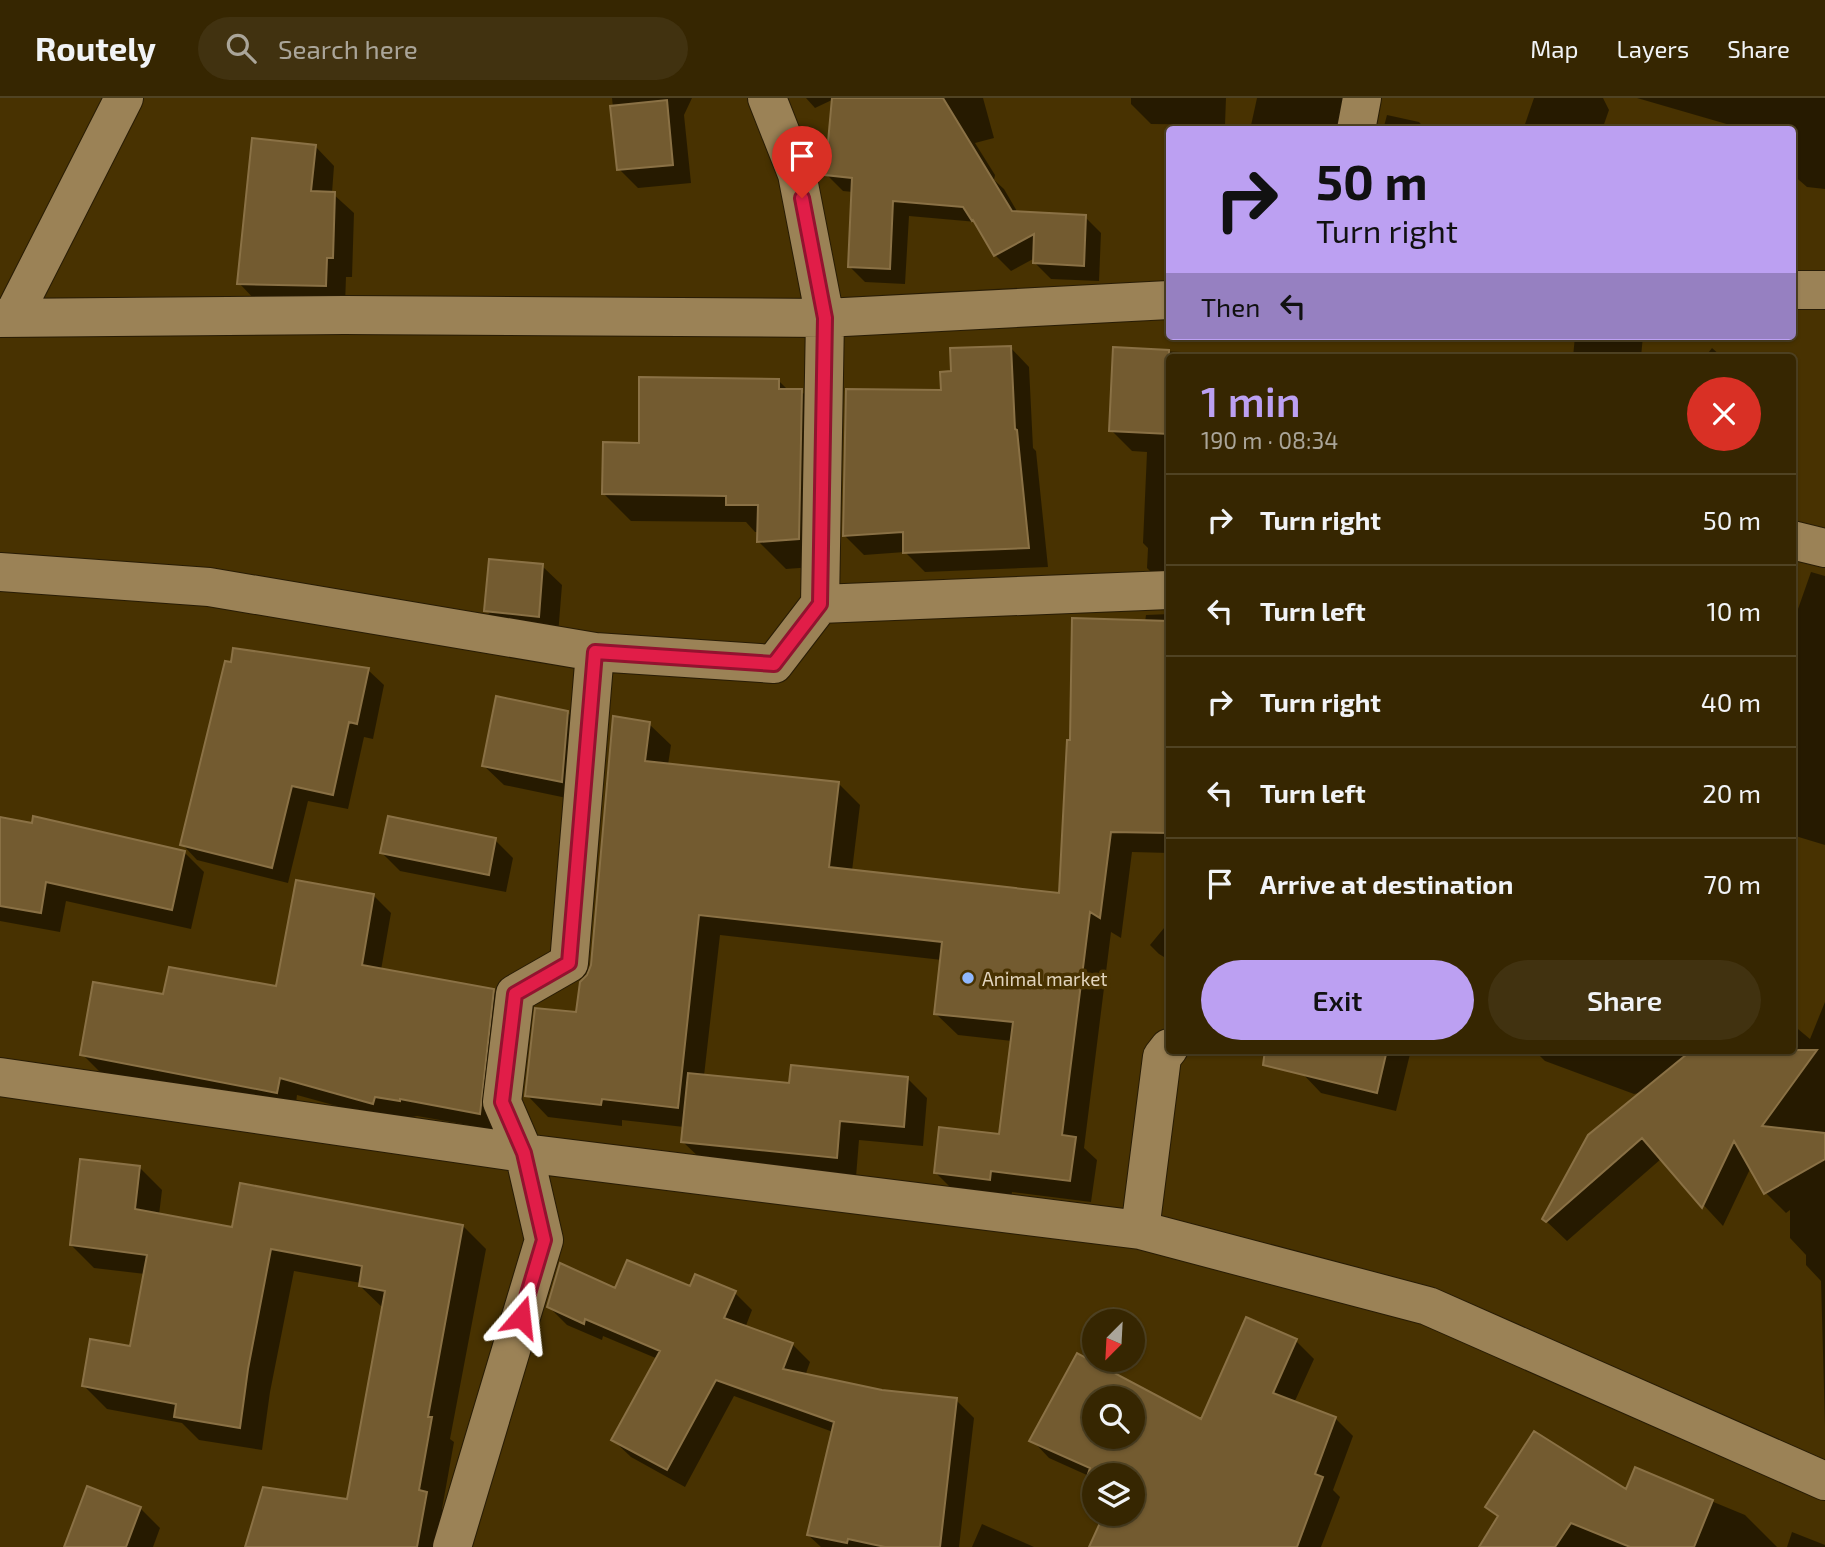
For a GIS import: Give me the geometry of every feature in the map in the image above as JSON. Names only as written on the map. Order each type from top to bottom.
[{"type":"street","points":[[124,98],[7,317],[344,315],[825,318],[1166,300]]},
{"type":"street","points":[[0,572],[209,587],[595,652],[774,664],[820,604],[825,318],[797,174],[767,98]]},
{"type":"street","points":[[1357,126],[1362,98]]},
{"type":"street","points":[[1796,290],[1825,290]]},
{"type":"street","points":[[1796,541],[1825,548]]},
{"type":"street","points":[[820,604],[1166,590]]},
{"type":"street","points":[[452,1547],[544,1240],[524,1153],[502,1102],[515,994],[569,963],[595,652]]},
{"type":"street","points":[[1140,1230],[1162,1057],[1166,1052]]},
{"type":"street","points":[[0,1077],[524,1153],[1140,1230],[1428,1306],[1825,1481]]},
{"type":"building","points":[[832,98],[943,98],[1012,211],[1086,215],[1084,266],[1033,263],[1034,234],[994,256],[963,207],[893,201],[890,269],[848,267],[852,178],[825,175]]},
{"type":"building","points":[[667,100],[673,165],[617,170],[610,106]]},
{"type":"building","points":[[252,138],[316,145],[311,191],[335,192],[333,258],[327,258],[326,286],[237,284]]},
{"type":"building","points":[[1011,346],[1015,429],[1029,548],[903,553],[903,532],[843,536],[846,389],[941,390],[940,372],[951,371],[950,348]]},
{"type":"building","points":[[1113,347],[1169,350],[1169,354],[1166,354],[1166,434],[1109,431]]},
{"type":"building","points":[[639,377],[779,379],[779,389],[802,389],[799,539],[757,542],[758,505],[726,505],[726,496],[602,494],[603,442],[639,443]]},
{"type":"building","points":[[489,559],[543,564],[539,617],[484,611]]},
{"type":"building","points":[[1072,618],[1166,621],[1166,833],[1111,832],[1100,918],[1090,912],[1062,1135],[1076,1137],[1070,1181],[991,1171],[990,1180],[934,1173],[939,1127],[999,1134],[1013,1022],[934,1014],[942,942],[699,915],[678,1108],[602,1099],[601,1105],[525,1096],[535,1008],[576,1012],[580,982],[591,965],[613,716],[650,722],[645,761],[839,782],[829,867],[1059,893],[1067,740],[1070,740]]},
{"type":"building","points":[[233,648],[369,668],[357,724],[349,722],[333,795],[292,786],[272,868],[180,845],[225,661],[231,662]]},
{"type":"building","points":[[496,696],[568,711],[562,782],[482,766]]},
{"type":"building","points":[[33,816],[185,851],[172,910],[46,882],[41,913],[0,906],[0,817],[32,823]]},
{"type":"building","points":[[388,816],[496,838],[489,875],[380,853]]},
{"type":"building","points":[[296,880],[374,894],[362,965],[494,989],[480,1114],[400,1099],[375,1097],[373,1104],[280,1078],[277,1093],[80,1055],[93,982],[163,994],[169,967],[276,986]]},
{"type":"building","points":[[1796,1050],[1817,1050],[1762,1126],[1825,1133],[1825,1159],[1764,1194],[1734,1141],[1702,1208],[1642,1138],[1546,1222],[1542,1219],[1588,1135],[1687,1054],[1796,1054]]},
{"type":"building","points":[[1264,1054],[1386,1054],[1377,1093],[1263,1065]]},
{"type":"building","points":[[791,1065],[908,1077],[904,1127],[840,1121],[837,1158],[681,1142],[688,1073],[789,1083]]},
{"type":"building","points":[[80,1159],[140,1166],[135,1209],[232,1227],[240,1183],[463,1225],[428,1417],[432,1417],[419,1490],[427,1492],[417,1547],[245,1547],[263,1487],[347,1499],[385,1291],[359,1286],[362,1266],[271,1249],[248,1369],[240,1428],[174,1417],[176,1404],[82,1386],[90,1339],[130,1346],[147,1255],[70,1245]]},
{"type":"building","points":[[627,1260],[690,1286],[695,1274],[736,1291],[724,1318],[793,1343],[783,1369],[882,1390],[957,1398],[940,1547],[885,1547],[848,1539],[847,1543],[807,1535],[834,1422],[716,1380],[667,1470],[611,1440],[660,1351],[585,1319],[584,1324],[547,1307],[560,1263],[615,1288]]},
{"type":"building","points":[[1246,1317],[1297,1339],[1273,1393],[1336,1417],[1315,1474],[1323,1477],[1297,1547],[1089,1547],[1099,1526],[1145,1526],[1145,1463],[1082,1464],[1029,1441],[1077,1353],[1082,1356],[1082,1372],[1113,1372],[1139,1386],[1082,1386],[1082,1449],[1145,1449],[1145,1389],[1201,1419]]},
{"type":"building","points":[[1534,1431],[1626,1489],[1635,1467],[1713,1500],[1694,1547],[1630,1547],[1571,1523],[1555,1547],[1479,1547],[1498,1516],[1485,1507]]},
{"type":"building","points":[[87,1486],[141,1507],[126,1547],[64,1547]]},
{"type":"place","name":"Animal market","points":[[968,978]]},
{"type":"route","points":[[521,1317],[544,1240],[524,1153],[502,1102],[515,994],[569,963],[595,652],[774,664],[820,604],[825,318],[802,198]]}]
